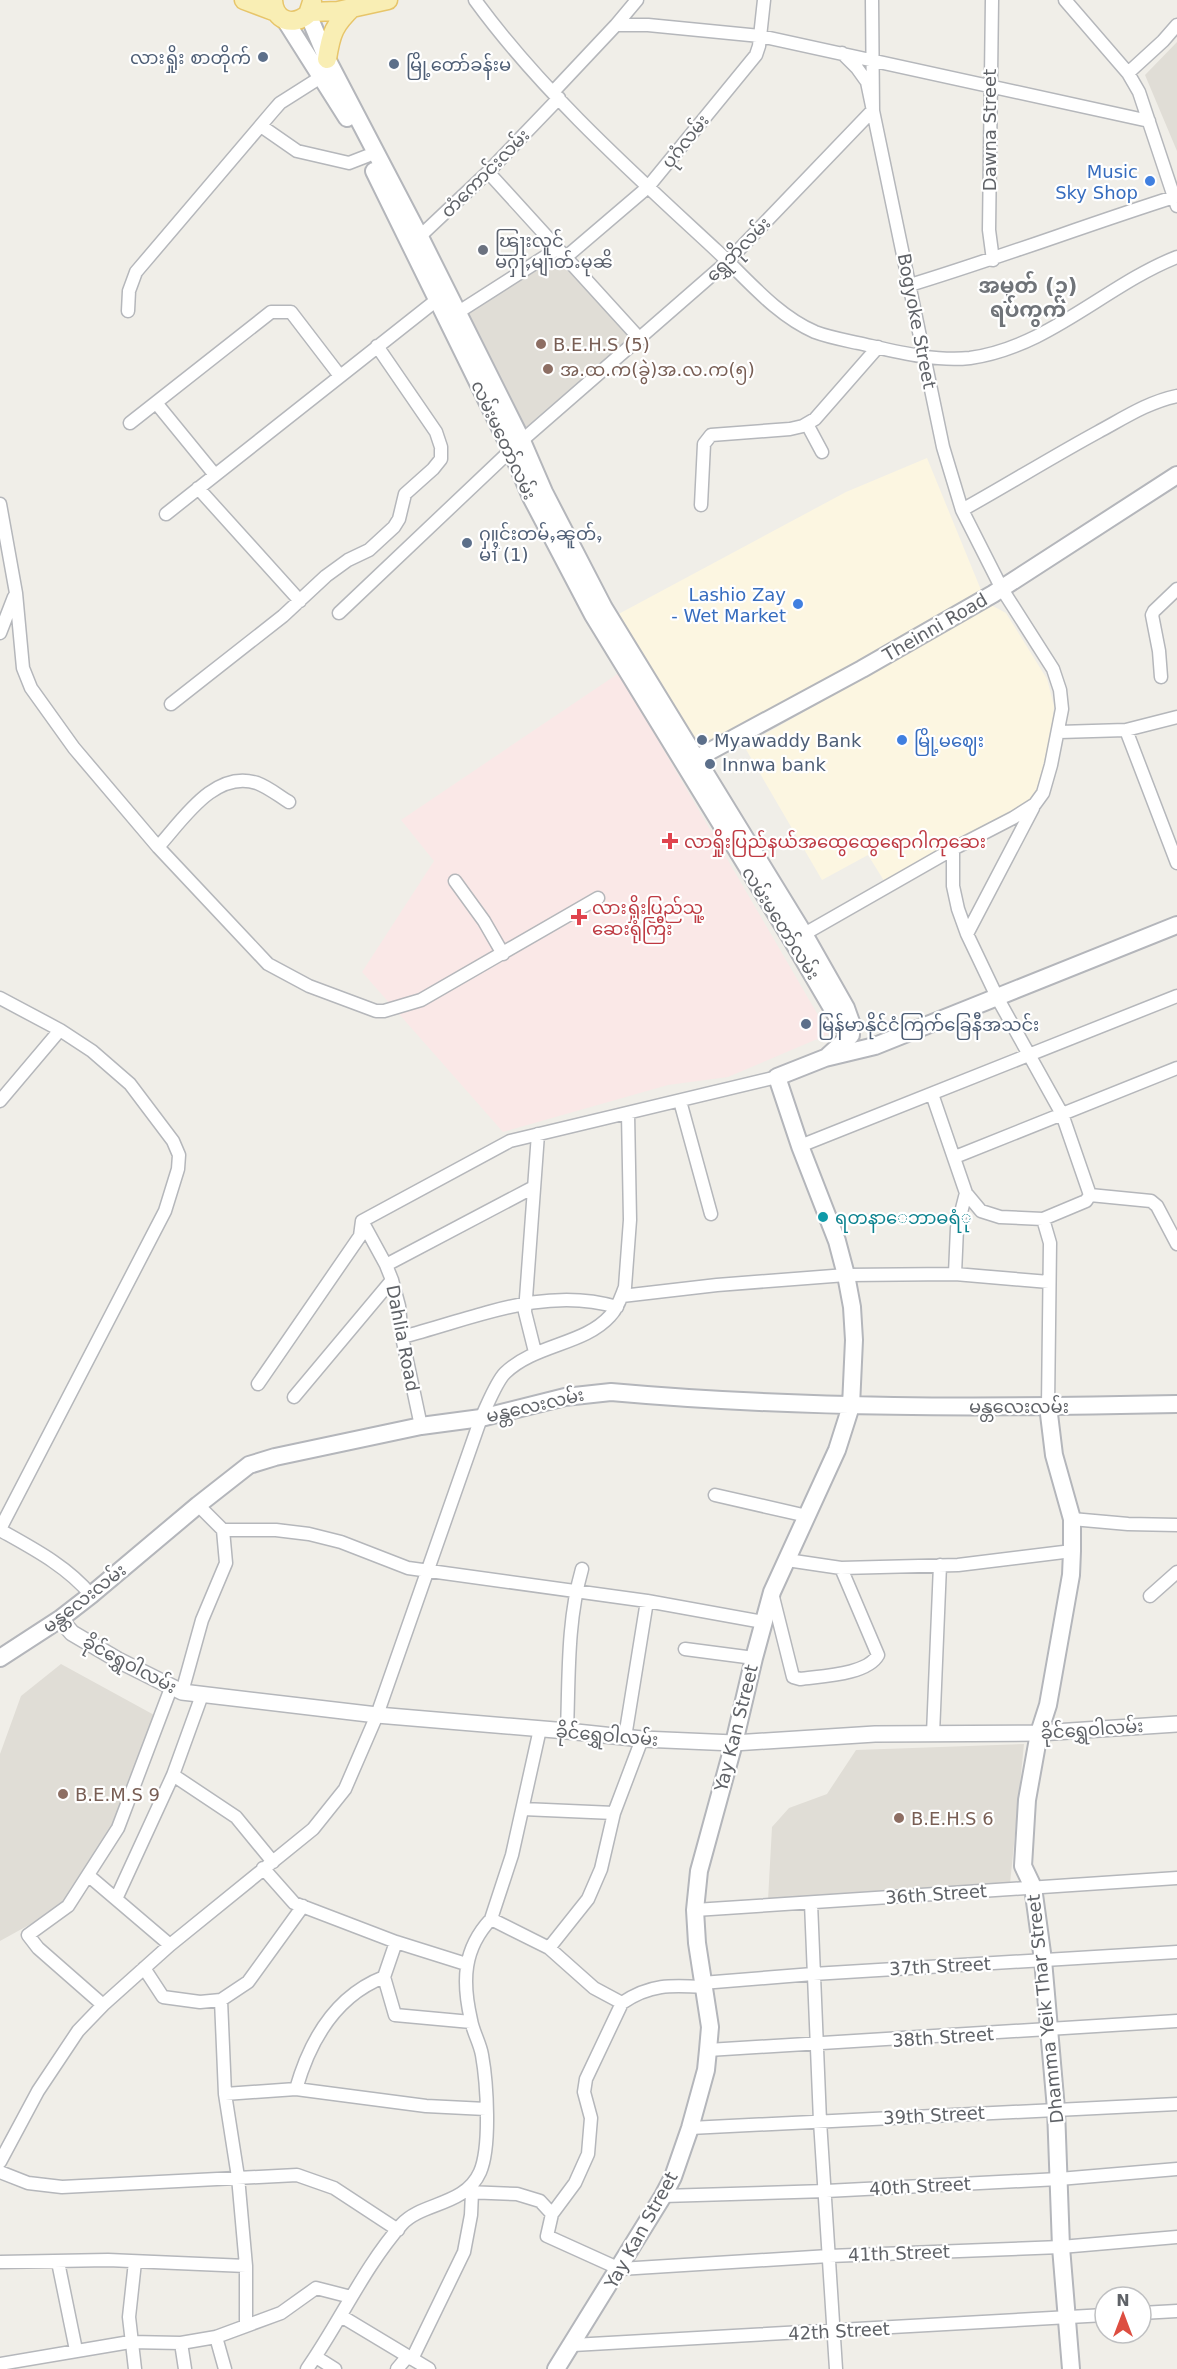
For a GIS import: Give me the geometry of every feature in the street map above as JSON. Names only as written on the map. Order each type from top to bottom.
[{"type":"main road","points":[[249,1],[298,21],[310,9],[338,11],[388,0]]},
{"type":"main road","points":[[327,59],[330,36],[338,21],[354,7]]},
{"type":"main road","name":"လမ်းမတော်လမ်း","points":[[310,9],[327,59],[441,296],[517,446],[544,492],[558,535],[604,608],[623,652],[798,937],[846,1008],[851,1022],[851,1035]]},
{"type":"main road","name":"လမ်းမတော်လမ်း","points":[[278,11],[353,127],[366,156],[415,241]]},
{"type":"main road","name":"လမ်းမတော်လမ်း","points":[[441,296],[457,313],[517,446]]},
{"type":"main road","name":"Theinni Road","points":[[691,762],[862,669],[1002,589],[1177,476]]},
{"type":"main road","points":[[777,1077],[825,1058],[875,1047],[1177,925]]},
{"type":"main road","points":[[825,1058],[851,1035],[875,1047]]},
{"type":"main road","name":"Yay Kan Street","points":[[556,2369],[573,2345],[663,2196],[673,2177],[690,2128],[706,2070],[710,2027],[697,1943],[695,1910],[699,1871],[772,1592],[837,1449],[851,1406],[854,1340],[852,1306],[846,1275],[837,1241],[800,1146],[777,1077]]},
{"type":"main road","name":"မန္တလေးလမ်း","points":[[0,1658],[91,1596],[249,1465],[275,1457],[421,1426],[481,1418],[565,1396],[611,1392],[762,1403],[851,1406],[1177,1404]]},
{"type":"main road","name":"Dhamma Yeik Thar Street","points":[[1048,1406],[1054,1455],[1072,1519],[1071,1575],[1048,1705],[1039,1733],[1027,1800],[1023,1866],[1033,1887],[1050,2030],[1056,2109],[1061,2247],[1071,2369]]},
{"type":"street","points":[[476,0],[491,22],[556,95],[648,187],[779,309],[814,332],[924,356],[969,358],[997,352],[1034,338],[1142,273],[1177,257]]},
{"type":"street","name":"ပုဂံလမ်း","points":[[457,313],[562,253],[648,187],[756,55],[764,0]]},
{"type":"street","points":[[872,0],[873,110]]},
{"type":"street","name":"Dawna Street","points":[[992,0],[989,86],[989,230],[993,260]]},
{"type":"street","points":[[636,2],[648,25]]},
{"type":"street","name":"တံကောင်းလမ်း","points":[[415,241],[488,172],[636,2]]},
{"type":"street","points":[[910,285],[993,260],[1107,219],[1176,202],[1139,92],[1128,73],[1070,2]]},
{"type":"street","points":[[616,25],[648,25],[760,36],[1149,121]]},
{"type":"street","points":[[1128,73],[1177,25]]},
{"type":"street","name":"Bogyoke Street","points":[[842,54],[857,68],[867,82],[943,447],[962,510],[1002,589],[1053,669],[1060,690],[1062,710],[1059,732],[1043,793],[1035,804],[967,934]]},
{"type":"street","points":[[128,311],[129,291],[136,272],[280,104],[321,77]]},
{"type":"street","name":"ရွှေဘိုလမ်း","points":[[339,614],[517,446],[728,261],[873,110]]},
{"type":"street","points":[[261,126],[297,150],[349,163],[366,156]]},
{"type":"street","points":[[488,172],[640,339]]},
{"type":"street","points":[[166,514],[441,296]]},
{"type":"street","points":[[130,423],[271,312],[291,312],[340,376]]},
{"type":"street","points":[[171,704],[283,616],[326,576],[348,560],[369,550],[394,527],[399,519],[405,494],[441,459],[441,447],[436,432],[377,346]]},
{"type":"street","points":[[701,505],[704,444],[707,437],[790,429],[807,424],[815,419],[878,347]]},
{"type":"street","points":[[962,510],[1141,408],[1160,399],[1177,396]]},
{"type":"street","points":[[157,404],[215,475]]},
{"type":"street","points":[[807,424],[822,452]]},
{"type":"street","points":[[198,488],[300,601]]},
{"type":"street","points":[[1,510],[16,593],[23,668],[31,688],[74,748],[158,847],[268,964],[309,986],[376,1011],[384,1011],[421,1000],[598,898]]},
{"type":"street","points":[[1161,677],[1152,615],[1177,589]]},
{"type":"street","points":[[0,633],[16,593]]},
{"type":"street","points":[[1059,732],[1126,730],[1177,717]]},
{"type":"street","points":[[1126,730],[1177,863]]},
{"type":"street","points":[[158,847],[206,795],[226,783],[257,783],[289,802]]},
{"type":"street","points":[[798,937],[1035,804]]},
{"type":"street","points":[[953,849],[953,886],[967,934],[998,999],[1062,1114],[1090,1195]]},
{"type":"street","points":[[455,881],[484,921],[503,954]]},
{"type":"street","points":[[800,1146],[1177,996]]},
{"type":"street","points":[[0,998],[60,1030],[93,1051],[130,1084],[173,1141],[179,1155],[178,1169],[165,1211],[0,1530],[63,1568],[79,1580],[91,1596]]},
{"type":"street","points":[[0,1101],[60,1030]]},
{"type":"street","points":[[955,1157],[1177,1068]]},
{"type":"street","points":[[258,1383],[360,1236],[362,1221],[510,1141],[777,1077]]},
{"type":"street","points":[[932,1094],[966,1194],[981,1211],[1000,1217],[1043,1220],[1086,1201],[1090,1195]]},
{"type":"street","points":[[680,1101],[711,1214]]},
{"type":"street","points":[[0,2162],[38,2091],[78,2031],[103,2005],[170,1945],[313,1828],[345,1789],[376,1715],[481,1418],[504,1374],[535,1352],[587,1333],[610,1317],[625,1287],[630,1220],[628,1113]]},
{"type":"street","points":[[535,1352],[525,1303],[537,1134]]},
{"type":"street","points":[[386,1265],[532,1188]]},
{"type":"street","points":[[955,1274],[957,1228],[966,1194]]},
{"type":"street","points":[[1090,1195],[1151,1201],[1157,1206],[1177,1244]]},
{"type":"street","points":[[1043,1220],[1050,1243],[1048,1406]]},
{"type":"street","name":"Dahlia Road","points":[[362,1221],[392,1280],[399,1306],[402,1337],[421,1426]]},
{"type":"street","points":[[402,1337],[525,1303],[574,1298],[619,1301],[717,1285],[846,1275],[955,1274],[1049,1282]]},
{"type":"street","points":[[294,1397],[392,1280]]},
{"type":"street","points":[[715,1495],[807,1516]]},
{"type":"street","points":[[103,2005],[38,1948],[28,1935],[68,1906],[89,1876],[118,1828],[177,1690],[202,1620],[226,1563],[223,1530],[198,1505]]},
{"type":"street","points":[[1072,1519],[1177,1525]]},
{"type":"street","points":[[223,1530],[276,1530],[309,1534],[341,1542],[408,1569],[647,1601],[763,1622]]},
{"type":"street","points":[[788,1560],[841,1568],[940,1565],[1072,1551]]},
{"type":"street","points":[[933,1734],[940,1565]]},
{"type":"street","points":[[772,1592],[793,1677],[800,1679],[851,1672],[874,1661],[878,1655],[841,1568]]},
{"type":"street","points":[[567,1731],[575,1593],[582,1569]]},
{"type":"street","points":[[1150,1596],[1177,1572]]},
{"type":"street","points":[[625,1737],[647,1601]]},
{"type":"street","name":"ခိုင်ရွှေဝါလမ်း","points":[[60,1619],[72,1633],[177,1690],[202,1695],[376,1715],[642,1739],[734,1743],[875,1734],[1039,1733],[1177,1724]]},
{"type":"street","points":[[685,1649],[754,1658]]},
{"type":"street","points":[[116,1899],[173,1775],[202,1695]]},
{"type":"street","points":[[397,2369],[410,2357],[464,2252],[471,2215],[469,2192],[480,2173],[488,2144],[482,2054],[471,2022],[466,1997],[466,1964],[477,1934],[491,1919],[512,1855],[540,1729]]},
{"type":"street","points":[[549,1948],[588,1899],[601,1869],[614,1813],[642,1739]]},
{"type":"street","points":[[173,1775],[236,1817],[294,1903],[396,1942],[466,1964]]},
{"type":"street","points":[[523,1809],[614,1813]]},
{"type":"street","points":[[89,1876],[170,1945]]},
{"type":"street","name":"36th Street","points":[[695,1910],[1177,1878]]},
{"type":"street","points":[[811,1903],[820,2121],[836,2369]]},
{"type":"street","points":[[144,1968],[163,1997],[200,2002],[221,2000],[249,1982],[303,1906]]},
{"type":"street","points":[[491,1919],[549,1948],[594,1988],[622,2003],[586,2079],[584,2092],[591,2118],[588,2154],[575,2183],[552,2214],[547,2236],[620,2269]]},
{"type":"street","points":[[396,1942],[384,1977],[395,2014],[471,2022]]},
{"type":"street","name":"37th Street","points":[[622,2003],[637,1993],[664,1985],[703,1985],[813,1974],[1177,1952]]},
{"type":"street","points":[[296,2089],[305,2059],[326,2021],[364,1985],[384,1977]]},
{"type":"street","points":[[221,2000],[225,2094],[238,2177],[246,2266],[246,2325]]},
{"type":"street","name":"38th Street","points":[[708,2050],[1177,2021]]},
{"type":"street","points":[[225,2094],[296,2089],[426,2106],[486,2109]]},
{"type":"street","name":"39th Street","points":[[690,2128],[1177,2104]]},
{"type":"street","name":"40th Street","points":[[663,2196],[826,2191],[1059,2179],[1177,2169]]},
{"type":"street","points":[[0,2172],[28,2183],[62,2187],[297,2175],[334,2188],[398,2230]]},
{"type":"street","points":[[307,2369],[377,2257],[404,2222],[469,2192],[518,2194],[540,2201],[552,2214]]},
{"type":"street","name":"41th Street","points":[[620,2269],[829,2256],[1061,2247],[1177,2237]]},
{"type":"street","points":[[0,2262],[135,2262],[246,2266]]},
{"type":"street","points":[[58,2262],[76,2350]]},
{"type":"street","points":[[135,2262],[129,2318],[130,2342],[135,2369]]},
{"type":"street","points":[[2,2363],[130,2342],[181,2343],[216,2337],[281,2313],[316,2288],[351,2297]]},
{"type":"street","points":[[1153,2312],[1177,2311]]},
{"type":"street","points":[[341,2316],[429,2369]]},
{"type":"street","name":"42th Street","points":[[573,2345],[1093,2316]]},
{"type":"street","points":[[216,2337],[225,2369]]},
{"type":"street","points":[[181,2343],[185,2369]]},
{"type":"street","points":[[316,2357],[335,2369]]},
{"type":"shaded area","points":[[1177,42],[1177,151],[1145,75]]},
{"type":"shaded area","name":"အ.ထ.က(ခွဲ)အ.လ.က(၅)","points":[[559,250],[639,337],[525,436],[467,314]]},
{"type":"shaded area","name":"Lashio Zay - Wet Market","points":[[927,458],[981,590],[698,751],[613,617],[846,492]]},
{"type":"shaded area","name":"မြို့မဈေး","points":[[991,605],[1006,613],[1047,679],[1054,706],[1051,734],[1037,789],[1026,805],[886,884],[868,855],[822,880],[744,746]]},
{"type":"shaded area","name":"လားရှိုးပြည်သူ့ ဆေးရုံကြီး","points":[[619,673],[829,1034],[728,1077],[668,1085],[503,1132],[362,972],[434,861],[401,820]]},
{"type":"shaded area","name":"B.E.M.S 9","points":[[61,1664],[156,1716],[110,1834],[65,1905],[0,1941],[0,1754],[21,1696]]},
{"type":"shaded area","name":"B.E.H.S 6","points":[[1024,1744],[1010,1884],[768,1900],[772,1827],[789,1808],[827,1794],[856,1750]]},
{"type":"place","name":"လားရှိုး စာတိုက်","points":[[263,57]]},
{"type":"place","name":"မြို့တော်ခန်းမ","points":[[394,64]]},
{"type":"place","name":"Music Sky Shop","points":[[1150,181]]},
{"type":"place","name":"ၽြႃးလူင် မႁႃႇမျၢတ်ႉမုၼိ","points":[[483,250]]},
{"type":"place","name":"B.E.H.S (5)","points":[[541,344]]},
{"type":"place","name":"အ.ထ.က(ခွဲ)အ.လ.က(၅)","points":[[548,369]]},
{"type":"place","name":"ႁူင်းတမ်ႇၼူတ်ႇ မၢႆ (1)","points":[[467,543]]},
{"type":"place","name":"Lashio Zay - Wet Market","points":[[798,604]]},
{"type":"place","name":"Myawaddy Bank","points":[[702,740]]},
{"type":"place","name":"မြို့မဈေး","points":[[902,740]]},
{"type":"place","name":"Innwa bank","points":[[710,764]]},
{"type":"place","name":"လာရှိုးပြည်နယ်အထွေထွေရောဂါကုဆေး","points":[[670,841]]},
{"type":"place","name":"လားရှိုးပြည်သူ့ ဆေးရုံကြီး","points":[[579,917]]},
{"type":"place","name":"မြန်မာနိုင်ငံကြက်ခြေနီအသင်း","points":[[806,1024]]},
{"type":"place","name":"ရတနာေဘာဓရံု","points":[[823,1217]]},
{"type":"place","name":"B.E.M.S 9","points":[[63,1794]]},
{"type":"place","name":"B.E.H.S 6","points":[[899,1818]]},
{"type":"district","name":"အမှတ် (၃) ရပ်ကွက်","points":[[1028,298]]}]
